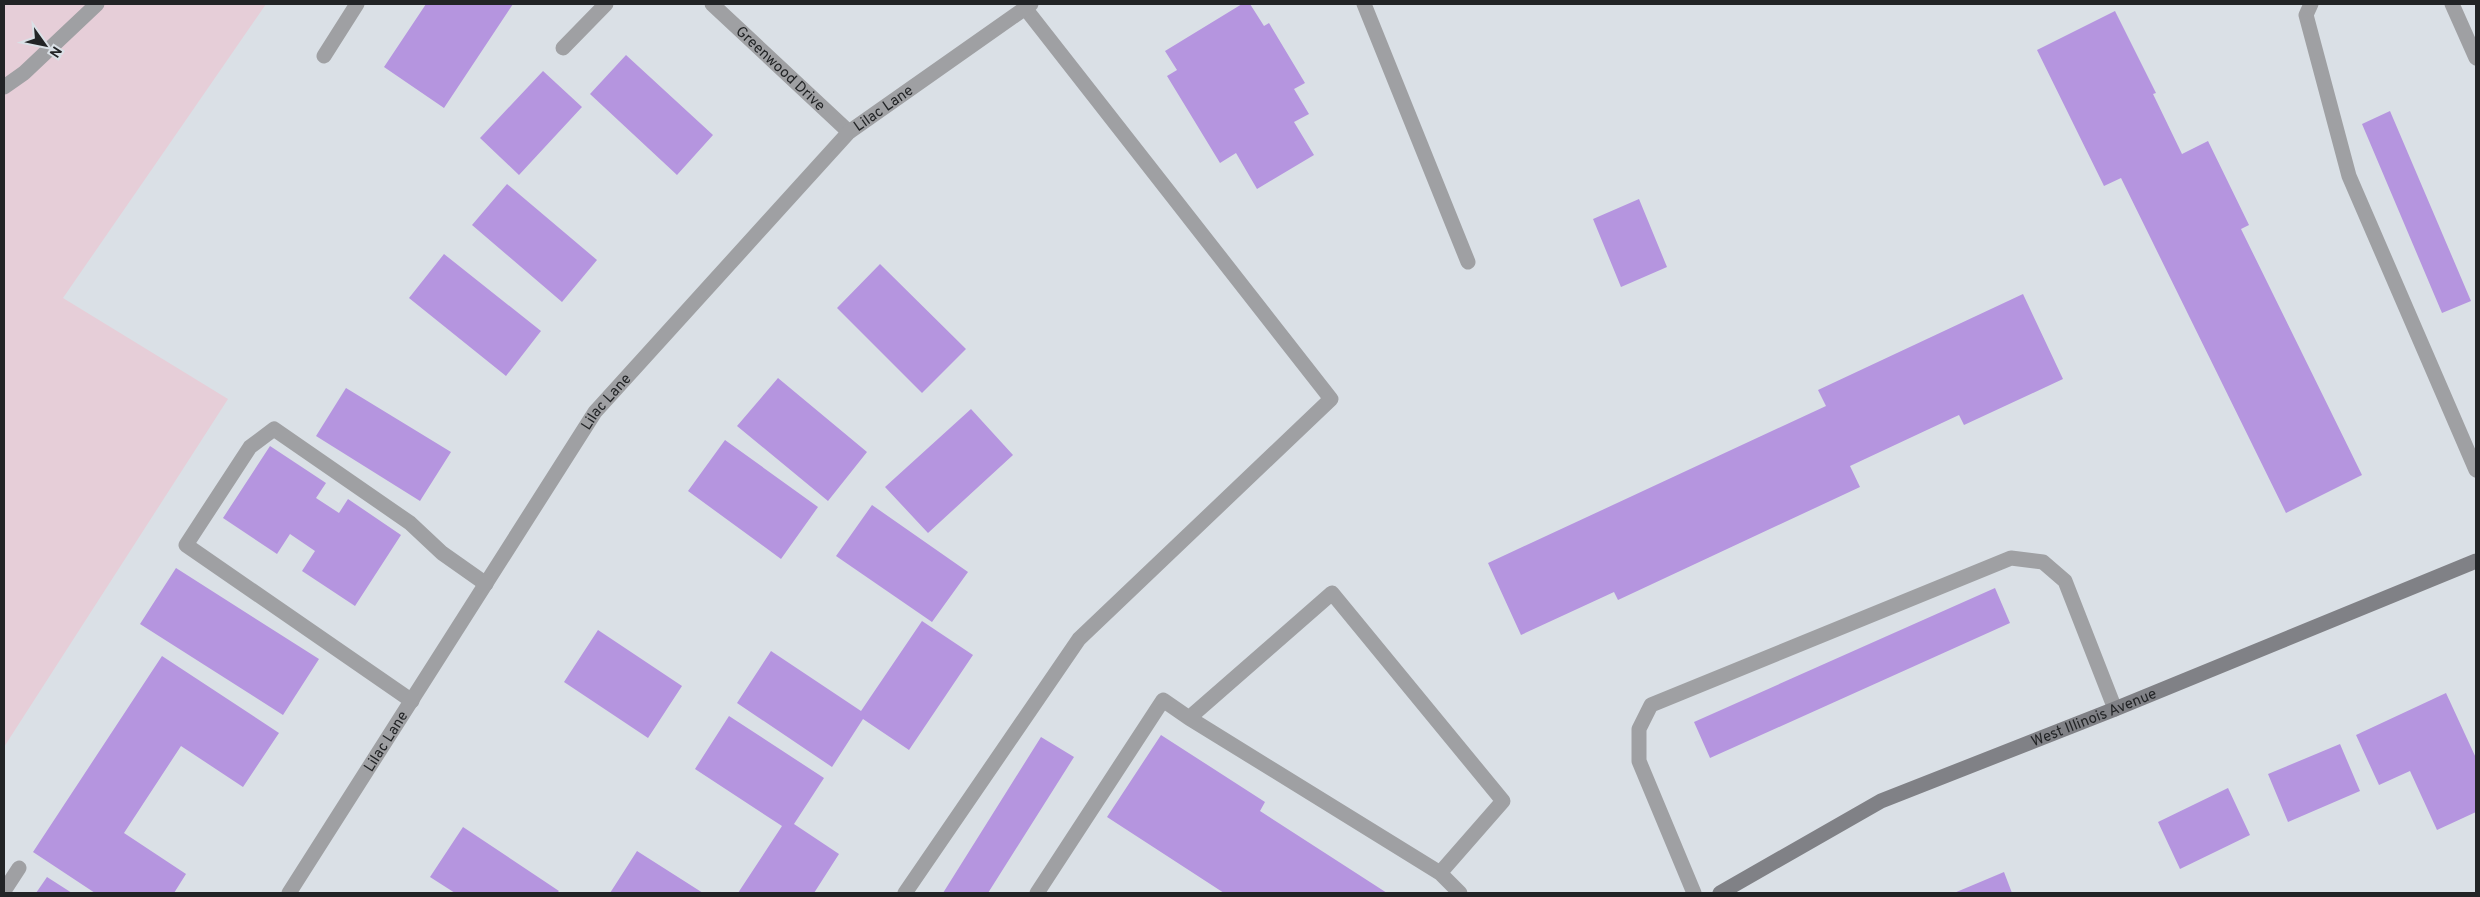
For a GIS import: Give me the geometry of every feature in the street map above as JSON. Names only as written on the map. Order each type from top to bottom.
[{"type":"street","points":[[4,87],[24,73],[97,4]]},
{"type":"street","points":[[324,56],[357,4]]},
{"type":"street","points":[[563,48],[606,4]]},
{"type":"street","name":"Greenwood Drive","points":[[712,4],[849,132]]},
{"type":"street","points":[[1364,4],[1468,262]]},
{"type":"street","points":[[2311,4],[2306,15],[2349,176],[2476,470]]},
{"type":"street","points":[[2452,4],[2476,58]]},
{"type":"street","points":[[905,893],[1079,639],[1331,399],[1028,6]]},
{"type":"street","name":"Lilac Lane","points":[[289,893],[595,412],[849,132],[1028,6]]},
{"type":"street","points":[[412,701],[186,545],[250,447],[274,429],[410,523],[442,553],[486,584]]},
{"type":"street","points":[[1694,893],[1639,761],[1639,729],[1651,705],[2011,558],[2043,562],[2065,582],[2115,710]]},
{"type":"street","name":"West Illinois Avenue","points":[[1720,893],[1881,801],[2115,710],[2476,560]]},
{"type":"street","points":[[1188,718],[1332,593],[1503,801],[1440,873]]},
{"type":"street","points":[[1037,893],[1163,700],[1188,718],[1440,873],[1460,893]]},
{"type":"street","points":[[4,891],[19,868]]},
{"type":"shaded area","points":[[4,4],[266,4],[63,298],[228,399],[4,747]]},
{"type":"building","points":[[426,4],[513,4],[444,108],[384,67]]},
{"type":"building","points":[[1242,4],[1250,4],[1264,26],[1269,23],[1305,83],[1294,89],[1309,114],[1294,122],[1314,155],[1257,189],[1236,153],[1220,163],[1167,76],[1177,70],[1165,51]]},
{"type":"building","points":[[2115,11],[2156,93],[2153,94],[2182,154],[2208,141],[2249,225],[2241,229],[2362,475],[2286,513],[2121,178],[2104,186],[2037,50]]},
{"type":"building","points":[[626,55],[713,135],[677,175],[590,94]]},
{"type":"building","points":[[543,71],[582,107],[519,175],[480,138]]},
{"type":"building","points":[[2390,111],[2471,301],[2442,313],[2362,124]]},
{"type":"building","points":[[507,184],[597,260],[562,302],[472,225]]},
{"type":"building","points":[[1639,199],[1667,267],[1621,287],[1593,219]]},
{"type":"building","points":[[444,254],[541,331],[506,376],[409,298]]},
{"type":"building","points":[[880,264],[966,349],[922,393],[837,308]]},
{"type":"building","points":[[2023,294],[2063,379],[1964,425],[1959,415],[1850,466],[1860,487],[1618,600],[1614,592],[1521,635],[1488,563],[1826,406],[1818,390]]},
{"type":"building","points":[[778,378],[867,452],[828,501],[737,426]]},
{"type":"building","points":[[346,388],[451,452],[420,501],[316,436]]},
{"type":"building","points":[[971,409],[1013,455],[928,533],[885,487]]},
{"type":"building","points":[[725,440],[818,507],[781,559],[688,491]]},
{"type":"building","points":[[270,446],[326,483],[316,498],[339,513],[348,499],[401,535],[355,606],[302,571],[315,551],[290,534],[277,554],[223,518]]},
{"type":"building","points":[[872,505],[968,572],[932,622],[836,556]]},
{"type":"building","points":[[176,568],[319,659],[283,715],[140,624]]},
{"type":"building","points":[[1995,588],[2010,623],[1710,758],[1694,722]]},
{"type":"building","points":[[922,621],[973,655],[909,750],[863,719],[832,767],[737,703],[771,651],[861,711]]},
{"type":"building","points":[[598,630],[682,686],[648,738],[564,682]]},
{"type":"building","points":[[162,656],[279,733],[243,787],[181,746],[124,833],[186,874],[174,893],[95,893],[33,852]]},
{"type":"building","points":[[2446,693],[2476,758],[2476,812],[2437,830],[2410,771],[2379,785],[2356,735]]},
{"type":"building","points":[[729,716],[824,778],[794,824],[839,854],[814,893],[738,893],[782,826],[695,769]]},
{"type":"building","points":[[1161,735],[1265,802],[1260,811],[1387,893],[1224,893],[1107,817]]},
{"type":"building","points":[[1041,737],[1074,757],[988,893],[943,893]]},
{"type":"building","points":[[2340,744],[2360,791],[2288,822],[2268,774]]},
{"type":"building","points":[[2228,788],[2250,835],[2180,869],[2158,822]]},
{"type":"building","points":[[463,827],[559,891],[557,893],[455,893],[430,877]]},
{"type":"building","points":[[637,851],[703,893],[610,893]]},
{"type":"building","points":[[2004,872],[2012,893],[1954,893]]},
{"type":"building","points":[[47,877],[72,893],[36,893]]}]
